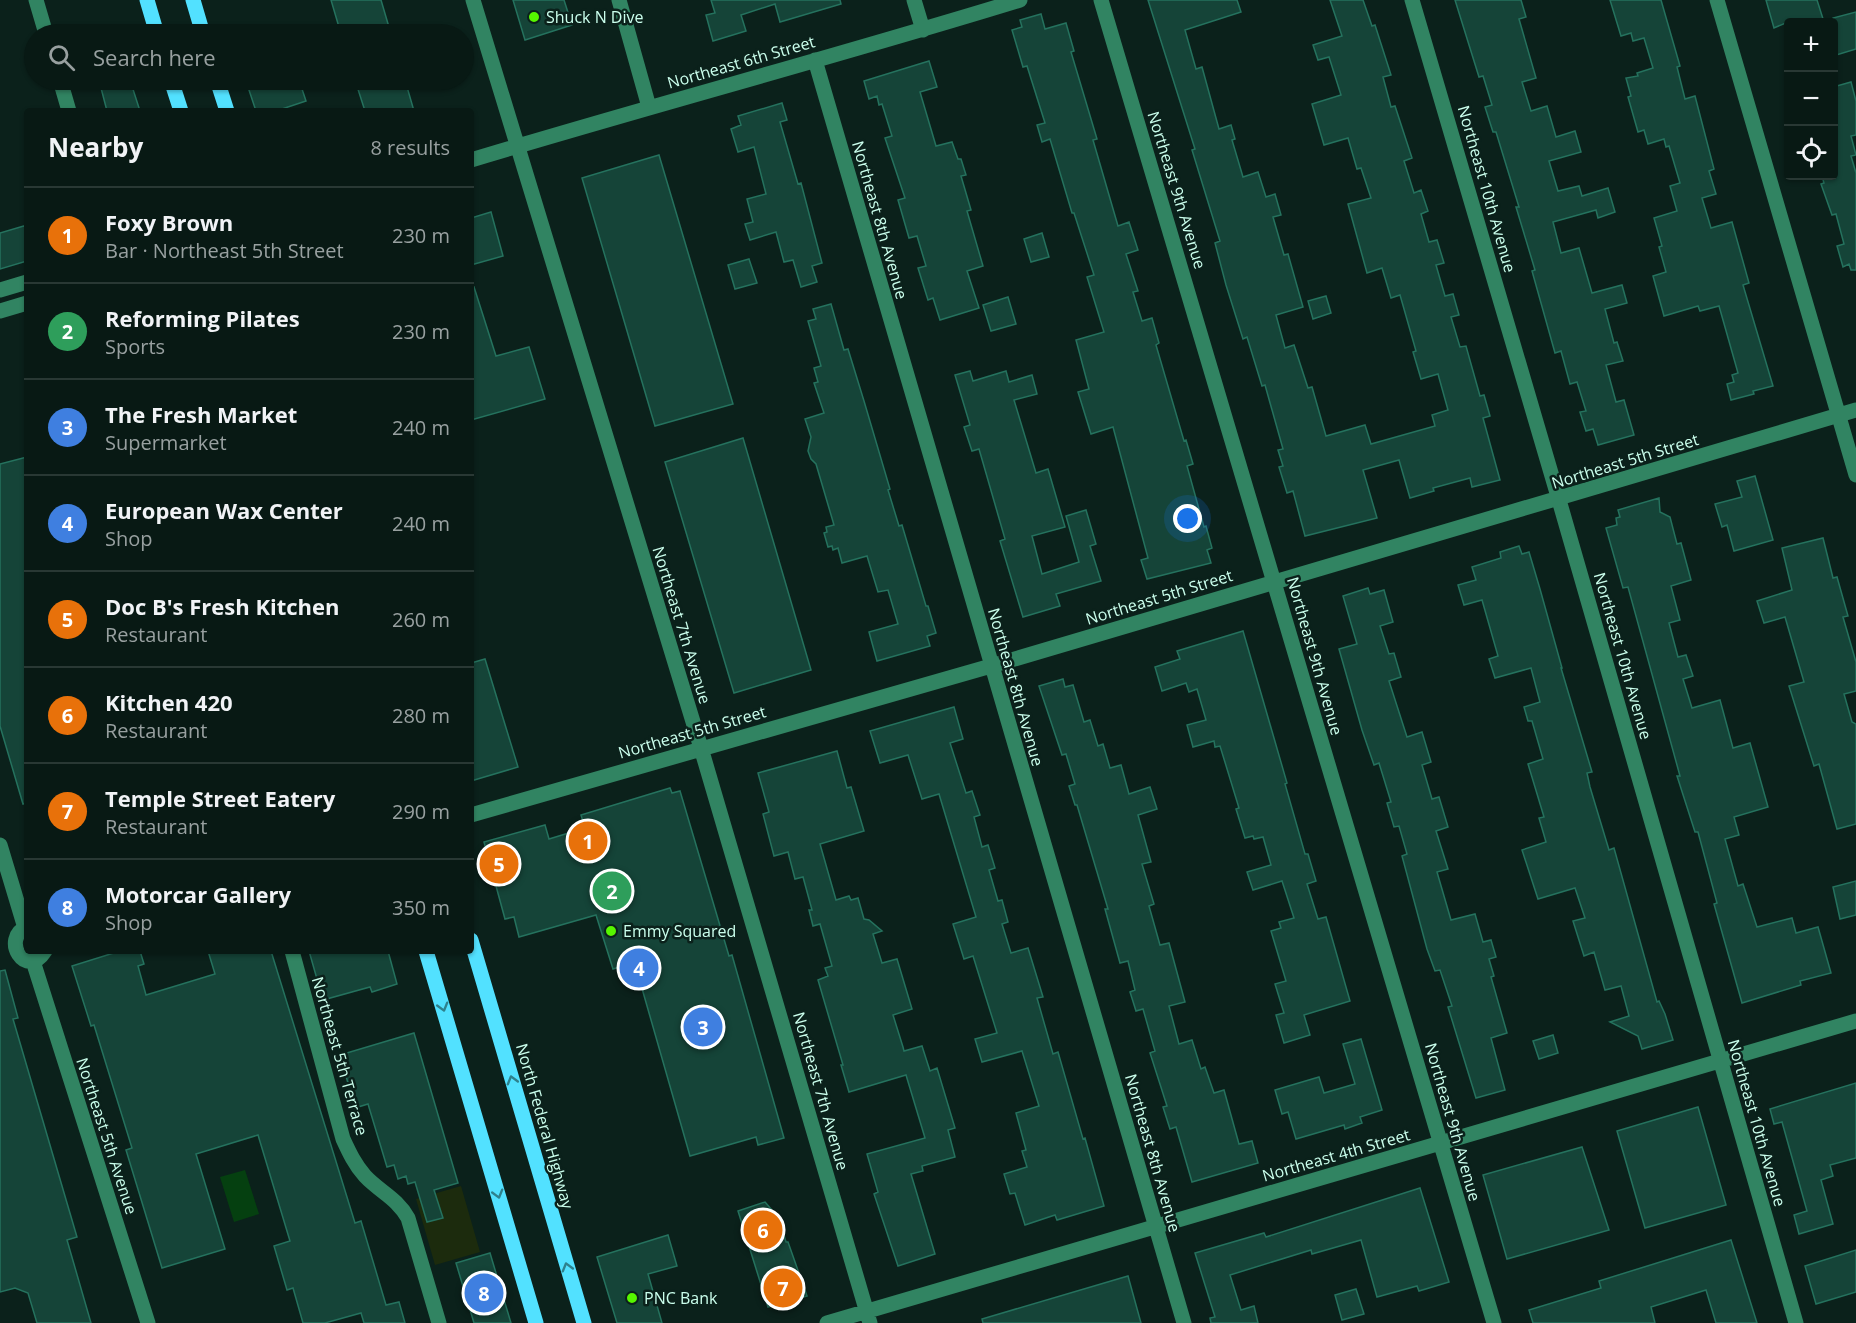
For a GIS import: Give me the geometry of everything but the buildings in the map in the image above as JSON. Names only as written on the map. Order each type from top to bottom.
[{"type":"main road","points":[[147,0],[155,24]]},
{"type":"main road","points":[[193,0],[200,24]]},
{"type":"main road","points":[[174,90],[180,108]]},
{"type":"main road","points":[[220,90],[226,108]]},
{"type":"main road","name":"North Federal Highway","points":[[474,950],[584,1323]]},
{"type":"main road","points":[[427,954],[536,1323]]},
{"type":"street","points":[[36,0],[43,24]]},
{"type":"street","name":"Northeast 7th Avenue","points":[[473,0],[700,748],[868,1317]]},
{"type":"street","points":[[619,0],[649,107]]},
{"type":"street","points":[[914,0],[923,30]]},
{"type":"street","name":"Northeast 6th Street","points":[[474,159],[1020,0]]},
{"type":"street","name":"Northeast 9th Avenue","points":[[1101,0],[1494,1323]]},
{"type":"street","name":"Northeast 10th Avenue","points":[[1412,0],[1559,500],[1796,1323]]},
{"type":"street","points":[[1717,0],[1856,475]]},
{"type":"street","name":"Northeast 8th Avenue","points":[[815,60],[1184,1323]]},
{"type":"street","points":[[63,90],[68,108]]},
{"type":"street","points":[[0,290],[24,283]]},
{"type":"street","points":[[0,311],[24,304]]},
{"type":"street","name":"Northeast 5th Street","points":[[474,814],[1559,500],[1856,410]]},
{"type":"street","points":[[0,845],[24,921]]},
{"type":"street","points":[[24,928],[14,936],[6,950],[19,958],[33,961],[43,954]]},
{"type":"street","name":"Northeast 5th Terrace","points":[[293,954],[343,1139],[353,1160],[365,1176],[401,1205],[408,1218],[439,1323]]},
{"type":"street","name":"Northeast 5th Avenue","points":[[33,961],[148,1323]]},
{"type":"street","name":"Northeast 4th Street","points":[[827,1323],[868,1317],[1156,1227],[1856,1021]]},
{"type":"shaded area","points":[[245,1170],[259,1214],[234,1222],[220,1177]]},
{"type":"shaded area","points":[[461,1186],[480,1252],[435,1265],[416,1199]]},
{"type":"place","name":"Shuck N Dive","points":[[534,17]]},
{"type":"place","name":"Foxy Brown","points":[[588,841]]},
{"type":"place","name":"Doc B's Fresh Kitchen","points":[[499,864]]},
{"type":"place","name":"Reforming Pilates","points":[[612,891]]},
{"type":"place","name":"Emmy Squared","points":[[611,931]]},
{"type":"place","name":"European Wax Center","points":[[639,968]]},
{"type":"place","name":"The Fresh Market","points":[[703,1027]]},
{"type":"place","name":"Kitchen 420","points":[[763,1230]]},
{"type":"place","name":"Temple Street Eatery","points":[[783,1288]]},
{"type":"place","name":"Motorcar Gallery","points":[[484,1293]]},
{"type":"place","name":"PNC Bank","points":[[632,1298]]}]
